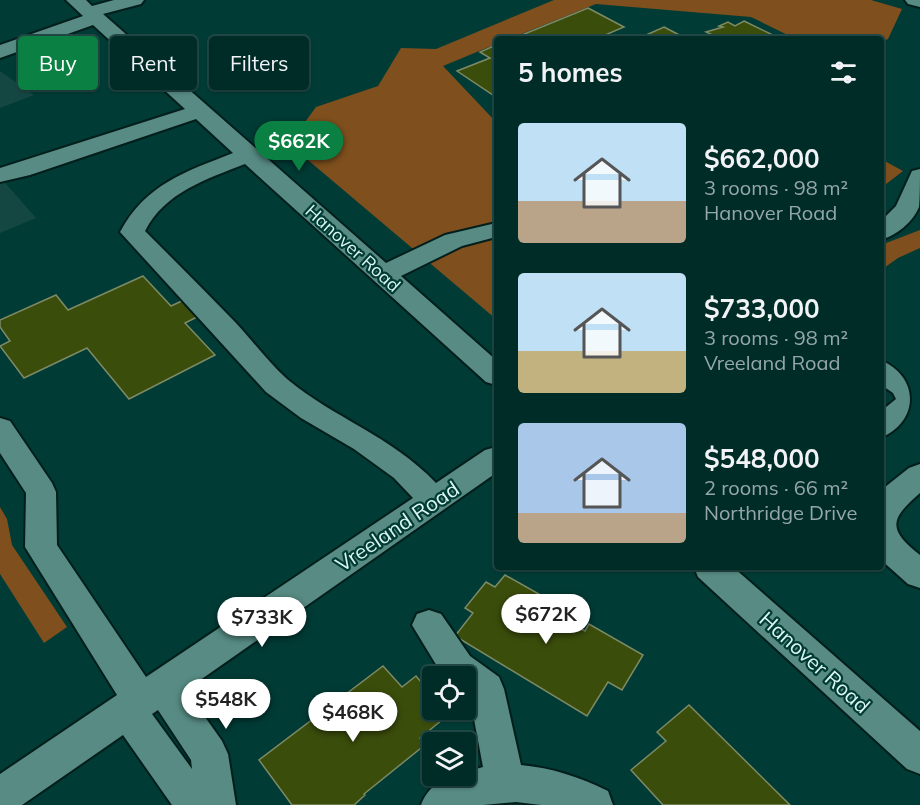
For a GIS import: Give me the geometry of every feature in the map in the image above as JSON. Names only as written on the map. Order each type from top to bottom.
[{"type":"street","points":[[0,52],[87,10],[135,0]]},
{"type":"street","points":[[914,0],[920,2]]},
{"type":"street","name":"Hanover Road","points":[[87,10],[494,373]]},
{"type":"street","points":[[0,175],[22,170],[200,111]]},
{"type":"street","points":[[249,154],[173,188],[137,219],[132,232],[226,329],[276,386],[311,411],[389,458],[405,470],[434,501]]},
{"type":"street","points":[[884,231],[894,225],[908,211],[915,197],[920,176]]},
{"type":"street","points":[[383,275],[454,240],[494,230]]},
{"type":"street","points":[[884,373],[903,386],[910,399],[905,409],[884,422]]},
{"type":"street","points":[[0,429],[41,492],[41,547],[143,698],[186,792],[199,805]]},
{"type":"street","name":"Vreeland Road","points":[[0,797],[494,459]]},
{"type":"street","points":[[884,510],[886,504],[920,476]]},
{"type":"street","points":[[884,540],[888,547],[920,574]]},
{"type":"street","name":"Hanover Road","points":[[713,570],[920,756]]},
{"type":"street","points":[[429,626],[458,667],[486,689],[506,784]]},
{"type":"street","points":[[143,698],[209,754],[217,805]]},
{"type":"street","points":[[440,805],[447,799],[477,788],[506,784],[554,787],[579,796],[594,805]]},
{"type":"shaded area","points":[[554,0],[871,0],[902,9],[888,39],[884,41],[884,36],[790,36],[751,17],[596,4],[516,36],[494,36],[494,45],[443,66],[494,120],[494,317],[289,144],[316,107],[378,86],[401,48],[436,49]]},
{"type":"shaded area","points":[[0,71],[18,84],[18,90],[27,90],[34,95],[0,108]]},
{"type":"shaded area","points":[[884,161],[903,171],[884,186]]},
{"type":"shaded area","points":[[0,177],[36,218],[0,233]]},
{"type":"shaded area","points":[[920,230],[920,248],[898,258],[884,268],[884,244]]},
{"type":"shaded area","points":[[0,507],[7,519],[12,545],[67,627],[44,643],[0,574]]},
{"type":"building","points":[[588,8],[624,27],[603,36],[519,36]]},
{"type":"building","points":[[744,21],[775,36],[715,36],[706,32],[723,27],[719,26],[728,22],[735,26]]},
{"type":"building","points":[[664,27],[681,36],[644,36]]},
{"type":"building","points":[[494,46],[494,96],[457,71],[490,58],[480,52]]},
{"type":"building","points":[[143,276],[171,306],[184,300],[199,316],[185,323],[215,355],[129,399],[87,348],[24,378],[0,346],[10,341],[0,327],[0,320],[56,295],[68,310]]},
{"type":"building","points":[[505,575],[562,607],[557,615],[585,631],[589,624],[643,655],[622,690],[608,682],[587,716],[455,636],[473,613],[465,608],[486,582],[495,587]]},
{"type":"building","points":[[383,666],[402,687],[416,676],[422,683],[422,720],[442,720],[427,732],[422,732],[420,738],[422,747],[364,794],[354,805],[292,805],[259,760]]},
{"type":"building","points":[[689,705],[790,805],[663,805],[631,770],[666,741],[657,732]]}]
